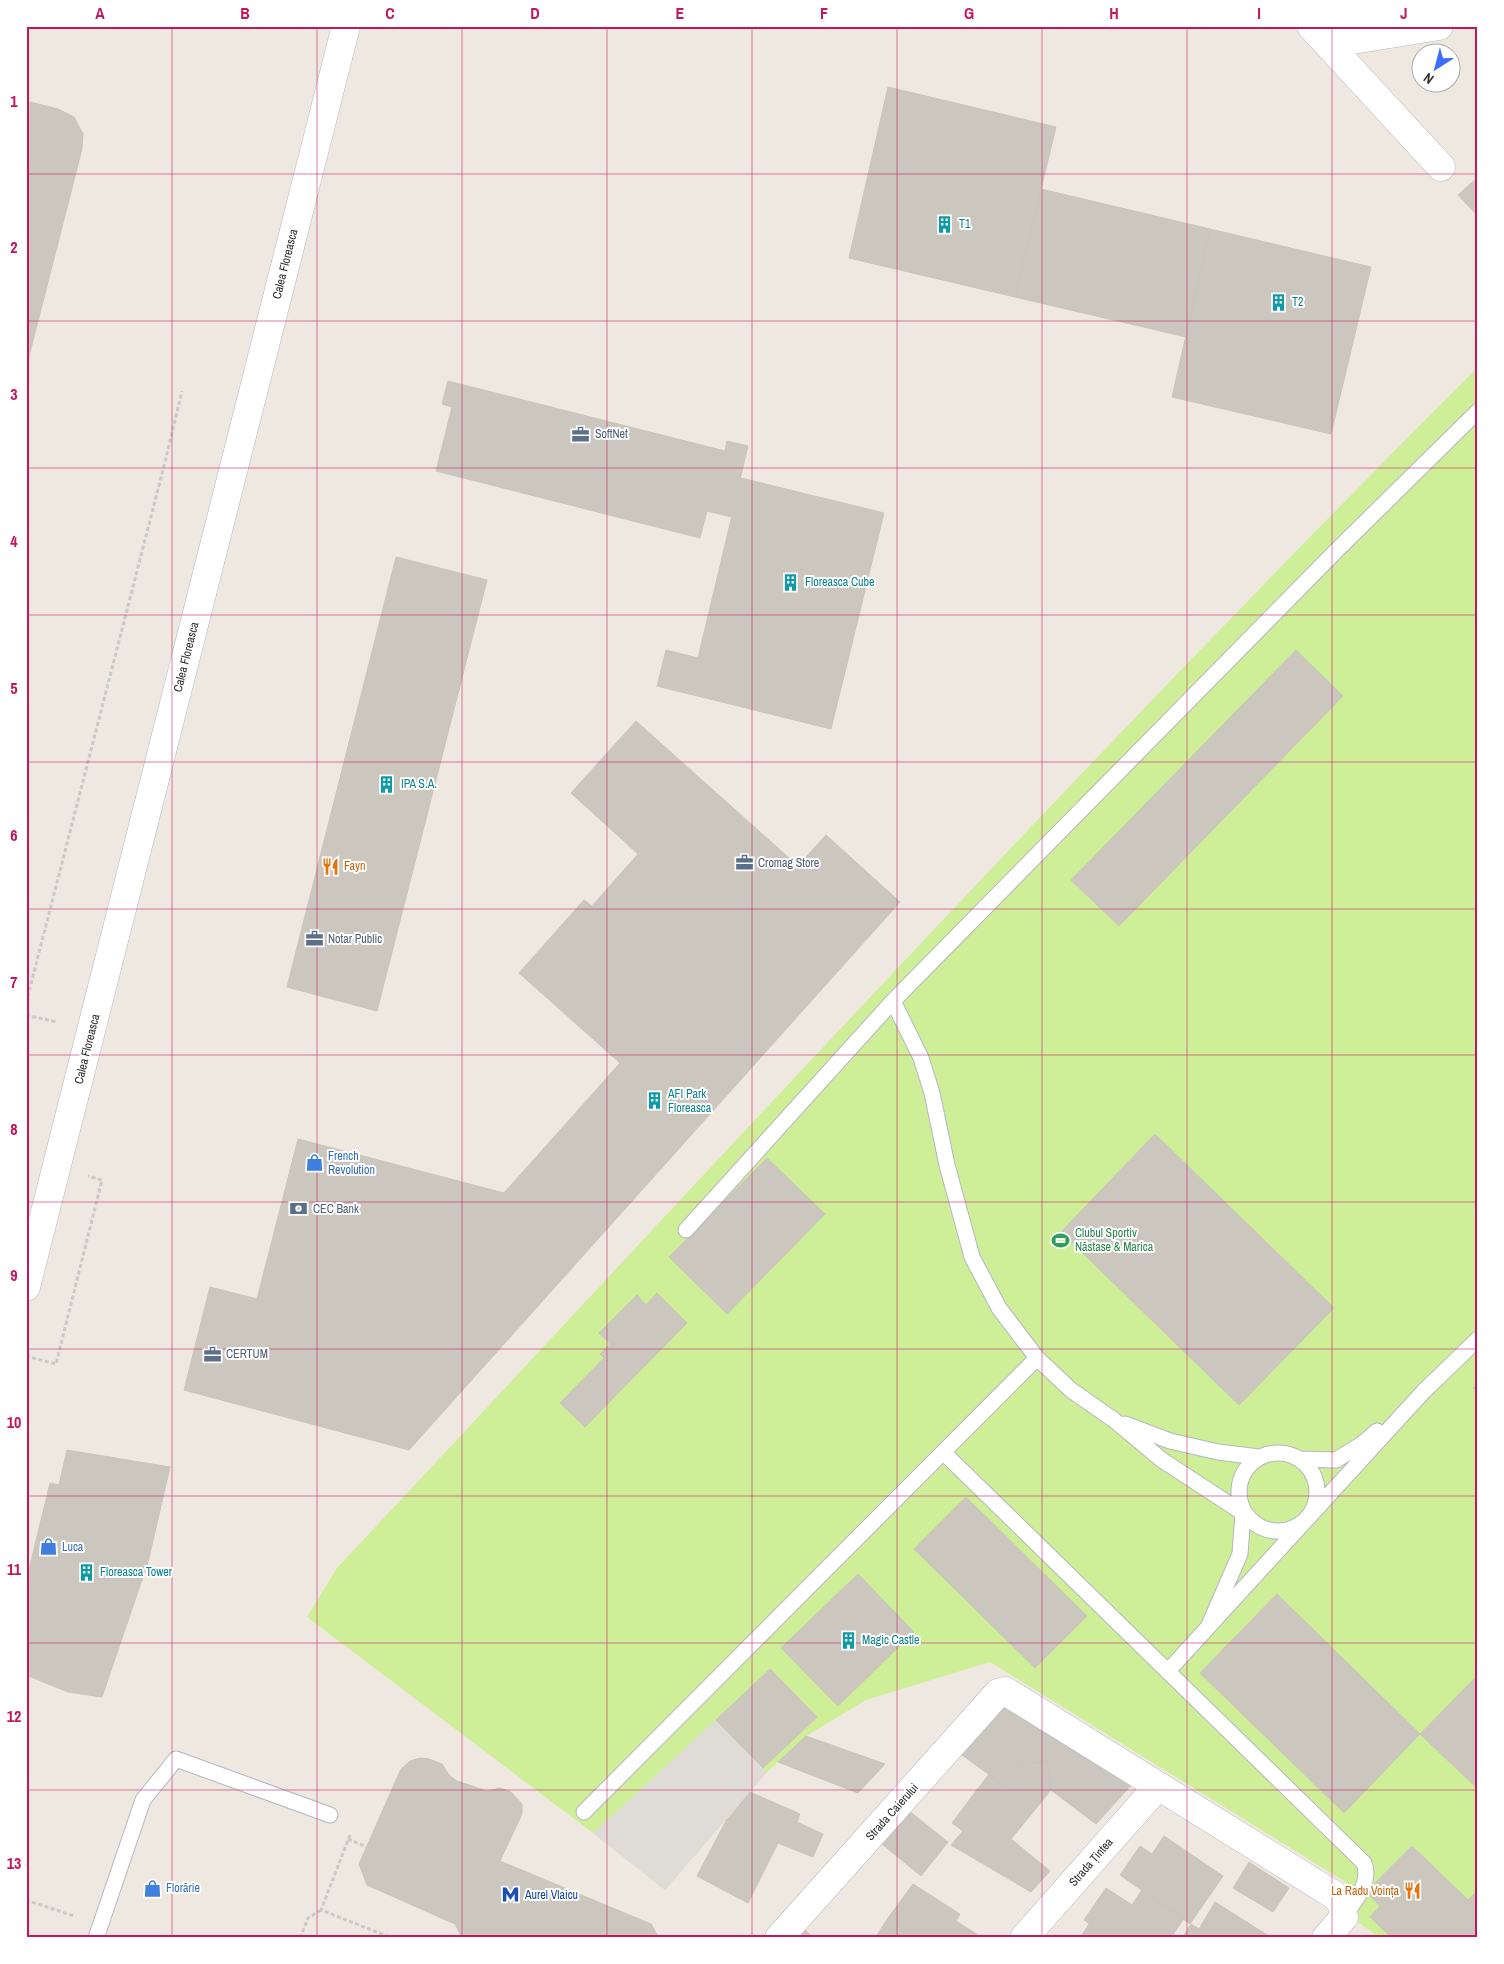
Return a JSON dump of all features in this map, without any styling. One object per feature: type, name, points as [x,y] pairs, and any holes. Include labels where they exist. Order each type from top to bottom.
[{"type":"main road","name":"Calea Floreasca","points":[[26,1287],[346,26]]},
{"type":"main road","points":[[1320,35],[1439,26]]},
{"type":"main road","points":[[1320,35],[1441,167]]},
{"type":"main road","name":"Strada Caierului","points":[[779,1938],[998,1693],[1008,1692],[1158,1786]]},
{"type":"main road","points":[[1158,1786],[1339,1906],[1326,1938]]},
{"type":"main road","name":"Strada Țintea","points":[[1024,1938],[1158,1786]]},
{"type":"lane","points":[[686,1230],[893,1001],[1337,550],[1478,411]]},
{"type":"lane","points":[[893,1001],[921,1058],[972,1257],[999,1308],[1037,1358],[1071,1390],[1114,1420],[1162,1460],[1243,1512],[1256,1526],[1272,1532],[1290,1531],[1306,1521],[1315,1507],[1318,1489],[1313,1472],[1300,1459]]},
{"type":"lane","points":[[1168,1671],[1424,1391],[1478,1339]]},
{"type":"lane","points":[[584,1812],[1037,1358]]},
{"type":"lane","points":[[1114,1420],[1170,1441],[1218,1452],[1259,1457],[1280,1452],[1300,1459],[1336,1460],[1362,1444],[1394,1414],[1424,1391]]},
{"type":"lane","points":[[944,1452],[1364,1863],[1366,1869],[1364,1885],[1339,1906]]},
{"type":"lane","points":[[1209,1625],[1240,1554],[1243,1512],[1237,1492],[1243,1472],[1259,1457]]},
{"type":"lane","points":[[98,1931],[143,1800],[176,1759],[330,1815]]},
{"type":"path","points":[[26,1003],[182,390]]},
{"type":"path","points":[[26,1356],[56,1364],[102,1180]]},
{"type":"path","points":[[300,1938],[308,1918],[321,1910],[354,1824],[330,1815]]},
{"type":"path","points":[[348,1840],[368,1847]]},
{"type":"path","points":[[26,1900],[98,1931]]},
{"type":"path","points":[[321,1910],[392,1938]]},
{"type":"green space","name":"Clubul Sportiv Năstase & Marica","points":[[1478,367],[1478,1938],[1380,1938],[1351,1917],[1365,1894],[990,1662],[866,1700],[806,1736],[767,1772],[665,1890],[593,1833],[307,1617],[337,1568],[902,963],[1332,514]]},
{"type":"shaded area","points":[[716,1720],[767,1772],[665,1890],[593,1833]]},
{"type":"building","name":"T1","points":[[888,87],[1056,127],[1015,297],[849,258]]},
{"type":"building","points":[[26,101],[58,109],[74,117],[83,134],[82,149],[26,368]]},
{"type":"building","points":[[1478,177],[1478,216],[1458,195]]},
{"type":"building","points":[[1041,189],[1210,229],[1186,337],[1015,297]]},
{"type":"building","name":"T2","points":[[1210,229],[1371,267],[1331,434],[1172,397]]},
{"type":"building","points":[[448,381],[725,451],[727,441],[748,446],[731,517],[707,511],[700,538],[436,471],[452,407],[442,404]]},
{"type":"building","name":"Floreasca Cube","points":[[741,478],[884,513],[831,729],[657,686],[666,650],[698,658]]},
{"type":"building","name":"IPA S.A.","points":[[396,557],[487,580],[377,1011],[287,987]]},
{"type":"building","points":[[1296,650],[1343,696],[1119,926],[1071,880]]},
{"type":"building","name":"AFI Park Floreasca","points":[[636,721],[798,866],[826,835],[900,902],[409,1450],[184,1390],[210,1287],[257,1299],[298,1139],[504,1193],[620,1063],[519,973],[584,900],[592,906],[638,854],[571,793]]},
{"type":"building","points":[[1155,1134],[1334,1308],[1239,1405],[1061,1232]]},
{"type":"building","points":[[767,1158],[825,1214],[727,1314],[669,1257]]},
{"type":"building","points":[[657,1293],[687,1323],[629,1382],[600,1354],[610,1344],[599,1333],[637,1295],[646,1305]]},
{"type":"building","points":[[604,1358],[629,1382],[585,1427],[560,1403]]},
{"type":"building","points":[[1478,1383],[1478,1393],[1473,1388]]},
{"type":"building","name":"Floreasca Tower","points":[[67,1450],[170,1467],[148,1562],[102,1697],[68,1692],[26,1675],[26,1582],[50,1483],[59,1485]]},
{"type":"building","points":[[966,1497],[1087,1616],[1035,1668],[914,1549]]},
{"type":"building","name":"Magic Castle","points":[[858,1574],[914,1632],[838,1706],[781,1648]]},
{"type":"building","points":[[1277,1594],[1420,1734],[1344,1813],[1200,1673]]},
{"type":"building","points":[[770,1669],[817,1717],[763,1768],[716,1720]]},
{"type":"building","points":[[1478,1675],[1478,1789],[1420,1734]]},
{"type":"building","points":[[1002,1698],[1135,1781],[1096,1824],[1051,1790],[1047,1760],[1020,1766],[974,1732]]},
{"type":"building","points":[[977,1735],[1020,1766],[1005,1786],[962,1755]]},
{"type":"building","points":[[806,1736],[885,1764],[858,1793],[778,1762]]},
{"type":"building","points":[[420,1758],[442,1764],[449,1775],[457,1781],[487,1791],[500,1788],[511,1792],[522,1804],[522,1814],[500,1861],[651,1924],[659,1938],[462,1938],[455,1924],[367,1885],[359,1864],[401,1769],[410,1761]]},
{"type":"building","points":[[1047,1760],[1051,1790],[1011,1839],[1050,1871],[1031,1892],[951,1845],[963,1831],[952,1823],[989,1774],[1005,1786],[1020,1766]]},
{"type":"building","points":[[750,1792],[800,1814],[797,1822],[823,1834],[813,1857],[778,1843],[728,1819]]},
{"type":"building","points":[[909,1811],[948,1842],[921,1876],[882,1844]]},
{"type":"building","points":[[727,1819],[778,1843],[748,1903],[697,1876]]},
{"type":"building","points":[[1164,1836],[1223,1876],[1190,1924],[1120,1875],[1140,1846],[1152,1854]]},
{"type":"building","name":"La Radu Voința","points":[[1412,1846],[1468,1900],[1478,1890],[1478,1938],[1392,1938],[1370,1917],[1380,1906],[1366,1892]]},
{"type":"building","points":[[1249,1862],[1289,1888],[1273,1912],[1233,1888]]},
{"type":"building","points":[[913,1884],[960,1914],[956,1921],[978,1935],[977,1938],[919,1938],[888,1918]]},
{"type":"building","points":[[1106,1888],[1132,1905],[1142,1890],[1184,1918],[1171,1938],[1110,1938],[1084,1920]]},
{"type":"building","points":[[1215,1902],[1272,1938],[1212,1938],[1199,1929]]},
{"type":"building","points":[[888,1918],[919,1938],[875,1938]]},
{"type":"building","points":[[1089,1924],[1110,1938],[1080,1938]]},
{"type":"building","points":[[1191,1924],[1199,1929],[1212,1938],[1182,1938]]},
{"type":"building","points":[[805,1930],[814,1938],[798,1938]]},
{"type":"place","name":"T1","points":[[945,224]]},
{"type":"place","name":"T2","points":[[1278,302]]},
{"type":"place","name":"SoftNet","points":[[581,434]]},
{"type":"place","name":"Floreasca Cube","points":[[791,582]]},
{"type":"place","name":"IPA S.A.","points":[[387,784]]},
{"type":"place","name":"Cromag Store","points":[[744,863]]},
{"type":"place","name":"Fayn","points":[[330,866]]},
{"type":"place","name":"Notar Public","points":[[314,939]]},
{"type":"place","name":"AFI Park Floreasca","points":[[654,1101]]},
{"type":"place","name":"French Revolution","points":[[314,1163]]},
{"type":"place","name":"CEC Bank","points":[[299,1209]]},
{"type":"place","name":"Clubul Sportiv Năstase & Marica","points":[[1061,1240]]},
{"type":"place","name":"CERTUM","points":[[212,1354]]},
{"type":"place","name":"Luca","points":[[48,1547]]},
{"type":"place","name":"Floreasca Tower","points":[[86,1572]]},
{"type":"place","name":"Magic Castle","points":[[848,1640]]},
{"type":"place","name":"Florărie","points":[[152,1888]]},
{"type":"place","name":"La Radu Voința","points":[[1413,1891]]},
{"type":"place","name":"Aurel Vlaicu","points":[[511,1895]]}]
